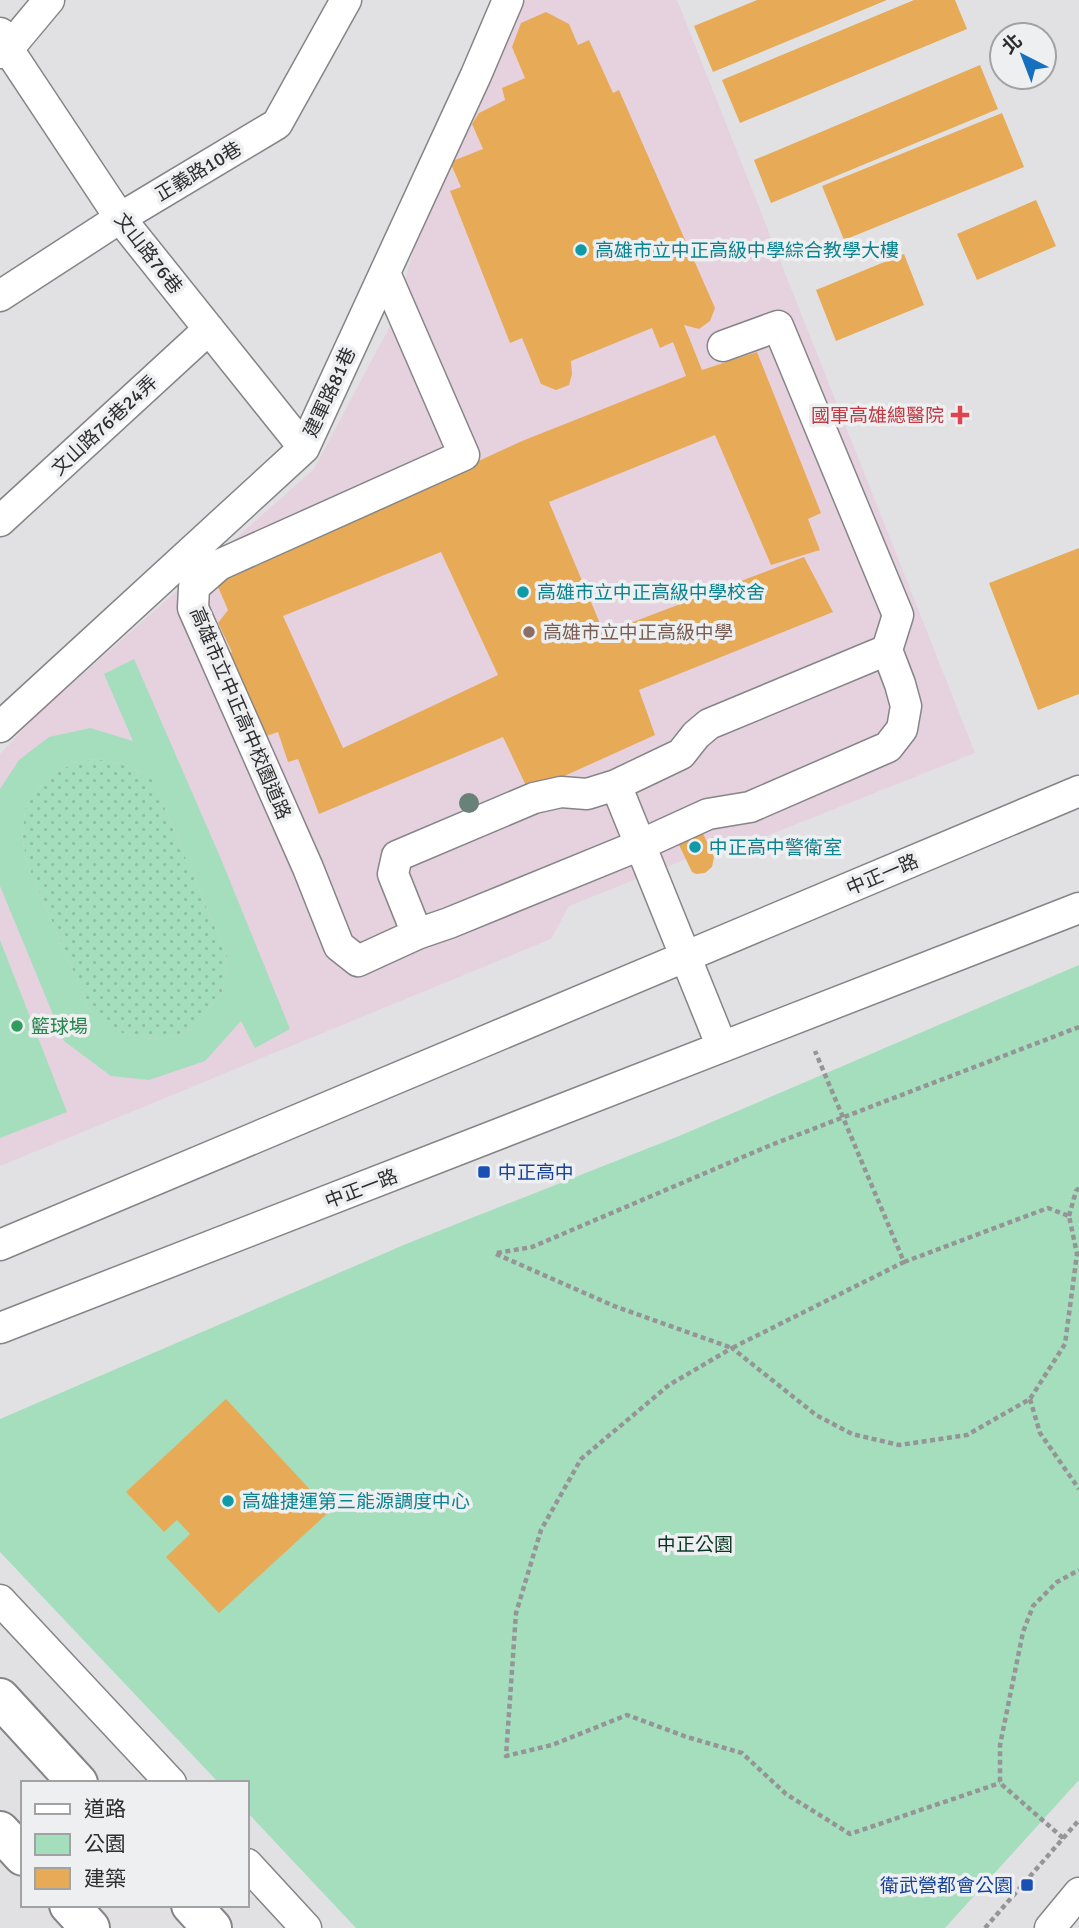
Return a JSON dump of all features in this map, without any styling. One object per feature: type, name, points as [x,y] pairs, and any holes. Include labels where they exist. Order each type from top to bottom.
[{"type":"highway","points":[[0,1698],[76,1781]]},
{"type":"highway","points":[[0,1831],[21,1854]]},
{"type":"highway","points":[[71,1907],[90,1928]]},
{"type":"highway","points":[[193,1907],[212,1928]]},
{"type":"street","points":[[3,45],[49,0]]},
{"type":"street","name":"正義路10巷","points":[[0,296],[120,218],[277,124],[346,0]]},
{"type":"street","name":"建軍路81巷","points":[[0,727],[304,448],[508,0]]},
{"type":"street","name":"文山路76巷","points":[[3,45],[120,218],[304,448]]},
{"type":"street","name":"高雄市立中正高中校園道路","points":[[384,273],[464,455],[219,565],[194,587],[193,608],[302,855],[339,946],[358,961],[417,934],[640,845],[708,814],[750,807],[888,747],[902,729],[906,706],[901,684],[887,650]]},
{"type":"street","points":[[417,934],[393,874],[397,856],[534,798],[561,793],[587,794],[616,785],[681,754],[695,735],[709,724],[887,650],[898,615],[778,326],[723,346]]},
{"type":"street","name":"文山路76巷24弄","points":[[0,521],[209,329]]},
{"type":"street","points":[[616,785],[722,1047]]},
{"type":"street","name":"中正一路","points":[[0,1245],[1079,791]]},
{"type":"street","name":"中正一路","points":[[0,1328],[1079,908]]},
{"type":"street","points":[[0,1600],[169,1781]]},
{"type":"street","points":[[248,1865],[306,1928]]},
{"type":"street","points":[[1050,1928],[1079,1893]]},
{"type":"path","points":[[1079,1027],[771,1144],[532,1247],[496,1254],[614,1306],[732,1348],[816,1415],[852,1434],[900,1445],[967,1435],[1030,1399],[1065,1344],[1077,1254],[1069,1216],[1079,1188]]},
{"type":"path","points":[[815,1051],[904,1262]]},
{"type":"path","points":[[1000,1783],[850,1834],[786,1794],[741,1753],[627,1715],[552,1745],[506,1756],[516,1613],[541,1530],[581,1459],[669,1385],[732,1348],[904,1262],[1048,1208],[1069,1216]]},
{"type":"path","points":[[1030,1399],[1040,1433],[1079,1489]]},
{"type":"path","points":[[1063,1838],[1000,1783],[1000,1745],[1017,1657],[1032,1606],[1057,1582],[1079,1570]]},
{"type":"path","points":[[985,1928],[1079,1820]]},
{"type":"shaded area","name":"高雄市立中正高級中學","points":[[525,0],[677,0],[975,753],[729,851],[719,846],[569,906],[551,939],[0,1166],[0,754],[37,715],[314,469],[392,322],[425,213],[511,23]]},
{"type":"green space","points":[[134,659],[221,859],[290,1029],[255,1048],[241,1021],[205,1061],[149,1080],[111,1076],[64,1041],[0,886],[0,789],[19,760],[49,737],[90,728],[133,741],[104,674]],"holes":[[[96,759],[126,765],[153,780],[227,956],[222,994],[186,1033],[153,1039],[122,1033],[90,1010],[26,861],[22,834],[26,804],[45,780],[73,763]]]},
{"type":"green space","points":[[96,759],[126,765],[153,780],[227,956],[222,994],[186,1033],[153,1039],[122,1033],[90,1010],[26,861],[22,834],[26,804],[45,780],[73,763]]},
{"type":"green space","name":"籃球場","points":[[0,940],[67,1112],[0,1138]]},
{"type":"green space","name":"中正公園","points":[[1079,965],[1079,1780],[945,1928],[356,1928],[248,1813],[248,1781],[217,1781],[0,1552],[0,1419],[406,1244],[679,1136]]},
{"type":"building","points":[[757,0],[887,0],[713,72],[694,26]]},
{"type":"building","points":[[914,0],[955,0],[967,29],[740,123],[722,80]]},
{"type":"building","name":"高雄市立中正高級中學校舍","points":[[546,12],[569,24],[578,45],[589,40],[613,93],[619,90],[715,308],[710,321],[699,329],[684,325],[702,370],[757,352],[821,513],[808,519],[820,550],[771,565],[715,435],[549,502],[604,633],[804,557],[833,612],[639,690],[655,735],[529,792],[503,737],[319,814],[298,759],[288,762],[278,732],[258,739],[220,661],[232,652],[218,623],[228,610],[212,573],[411,492],[522,441],[686,376],[673,342],[660,348],[652,328],[571,361],[569,385],[556,390],[541,384],[522,338],[510,343],[450,191],[461,187],[450,162],[483,149],[472,124],[479,113],[505,100],[502,88],[525,78],[512,47],[521,23]],"holes":[[[441,552],[498,675],[343,748],[283,616]]]},
{"type":"building","points":[[980,65],[988,91],[991,91],[998,109],[771,203],[754,160]]},
{"type":"building","points":[[1002,113],[1024,167],[844,240],[822,186]]},
{"type":"building","points":[[1036,200],[1056,246],[977,280],[957,234]]},
{"type":"building","points":[[904,254],[924,305],[836,341],[816,290]]},
{"type":"building","points":[[1079,548],[1079,694],[1038,710],[989,583]]},
{"type":"building","name":"中正高中警衛室","points":[[699,825],[714,857],[712,867],[705,873],[696,874],[692,872],[679,845],[687,841],[684,833]]},
{"type":"building","name":"高雄捷運第三能源調度中心","points":[[226,1399],[330,1511],[219,1613],[166,1557],[190,1534],[177,1520],[164,1532],[126,1492]]},
{"type":"place","name":"高雄市立中正高級中學綜合教學大樓","points":[[581,250]]},
{"type":"place","name":"國軍高雄總醫院","points":[[960,415]]},
{"type":"place","name":"高雄市立中正高級中學校舍","points":[[523,592]]},
{"type":"place","name":"高雄市立中正高級中學","points":[[529,632]]},
{"type":"place","name":"中正高中警衛室","points":[[695,847]]},
{"type":"place","name":"籃球場","points":[[17,1026]]},
{"type":"place","name":"中正高中","points":[[484,1172]]},
{"type":"place","name":"高雄捷運第三能源調度中心","points":[[228,1501]]},
{"type":"place","name":"衛武營都會公園","points":[[1027,1885]]}]
